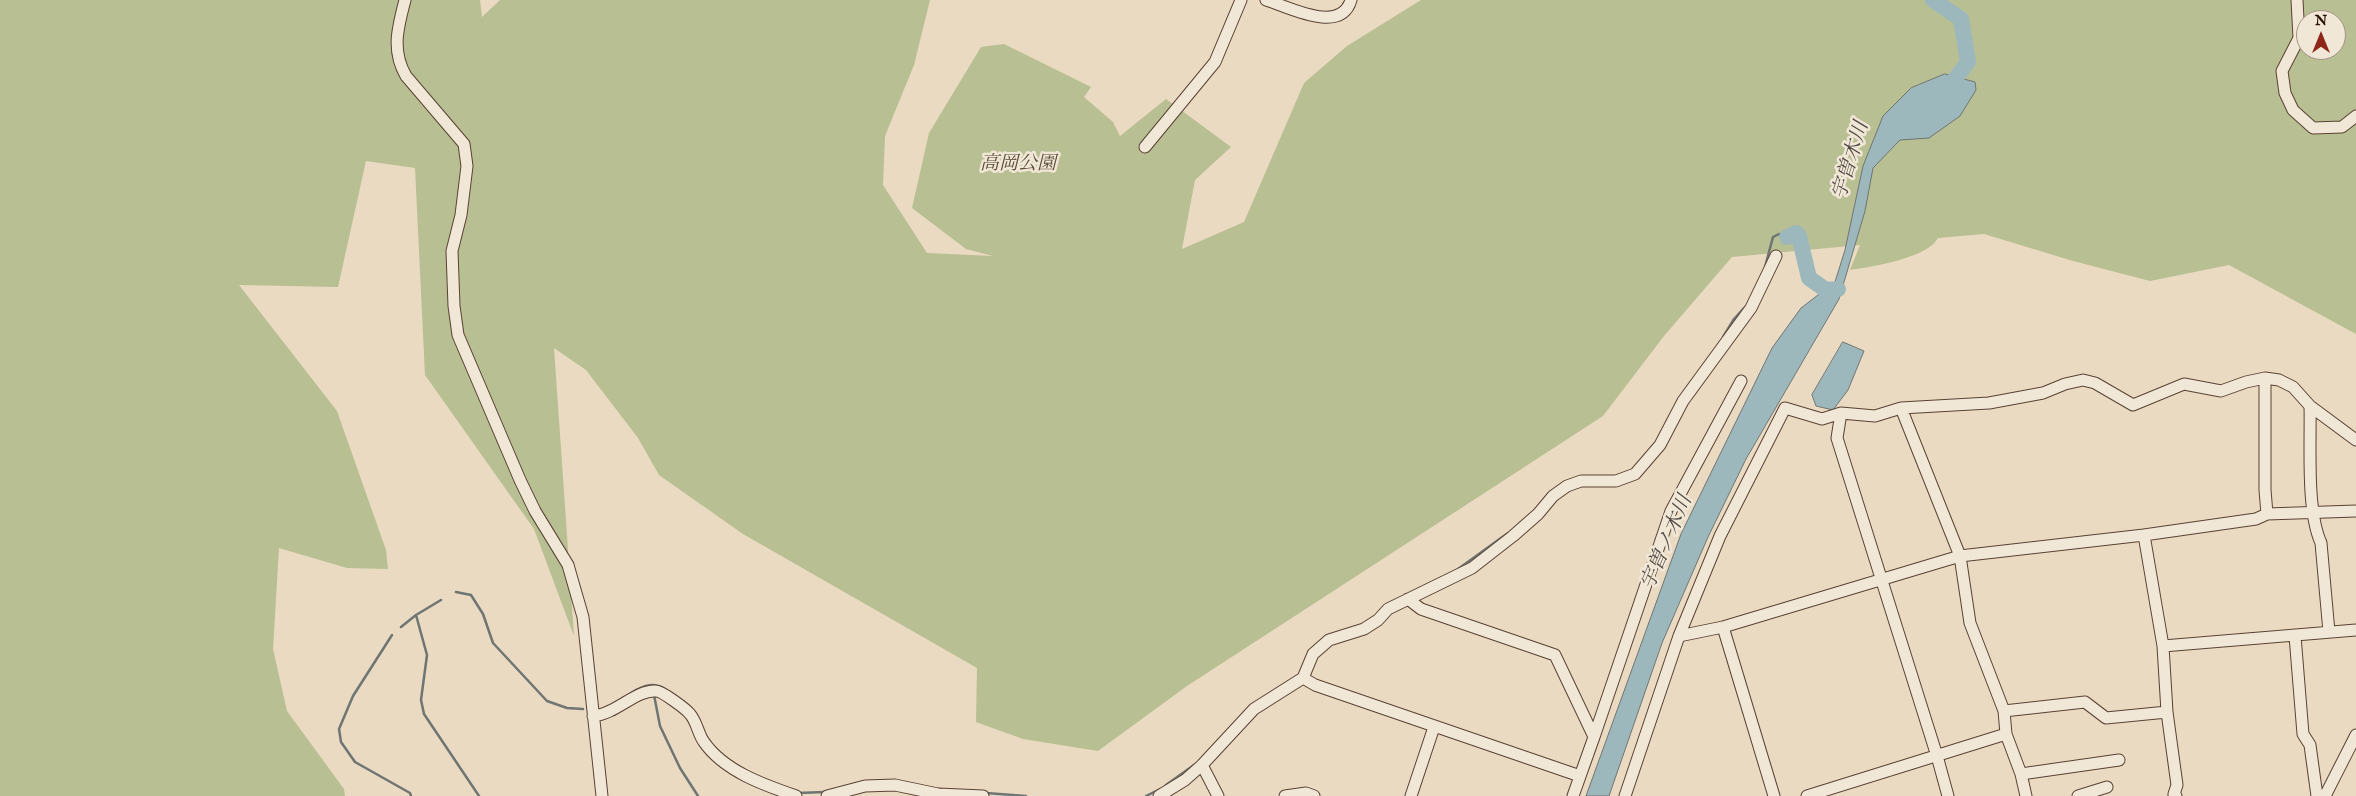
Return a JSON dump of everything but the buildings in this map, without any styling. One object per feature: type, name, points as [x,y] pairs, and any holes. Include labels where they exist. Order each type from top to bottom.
[{"type":"street","points":[[404,0],[396,47],[396,56],[400,67],[464,144],[467,166],[461,215],[452,250],[454,306],[458,335],[520,480],[535,511],[568,565],[583,617],[602,796]]},
{"type":"street","points":[[1145,146],[1215,62],[1241,0]]},
{"type":"street","points":[[1266,0],[1325,20],[1342,14],[1349,6],[1351,0]]},
{"type":"street","points":[[2297,0],[2299,38],[2282,71],[2285,93],[2293,110],[2313,128],[2342,127],[2356,116]]},
{"type":"street","points":[[1159,796],[1185,780],[1202,765],[1254,709],[1303,678],[1313,654],[1330,640],[1364,629],[1378,620],[1388,609],[1472,568],[1513,536],[1538,514],[1553,496],[1567,486],[1581,481],[1616,481],[1635,474],[1642,468],[1668,432],[1683,402],[1751,308],[1776,256]]},
{"type":"street","points":[[2265,378],[2265,490],[2268,514]]},
{"type":"street","points":[[1625,796],[1679,636],[1720,536],[1785,408],[1822,419],[1841,413],[1875,416],[1902,408],[1990,403],[2043,393],[2065,384],[2083,380],[2095,383],[2133,405],[2184,384],[2221,391],[2246,382],[2265,378],[2279,380],[2294,387],[2310,406],[2356,440]]},
{"type":"street","points":[[1572,796],[1671,511],[1741,381]]},
{"type":"street","points":[[2310,406],[2313,513],[2316,531],[2321,543],[2329,632]]},
{"type":"street","points":[[1902,408],[1960,556],[1970,623],[2004,711],[2006,734],[2021,774],[2026,796]]},
{"type":"street","points":[[1841,413],[1837,438],[1948,796]]},
{"type":"street","points":[[1679,636],[1723,627],[1960,556],[2144,535],[2256,519],[2268,514],[2356,511]]},
{"type":"street","points":[[2144,535],[2163,646],[2167,712],[2177,785],[2174,794],[2176,796]]},
{"type":"street","points":[[1408,599],[1422,609],[1555,655],[1594,737]]},
{"type":"street","points":[[1723,627],[1774,796]]},
{"type":"street","points":[[2163,646],[2356,630]]},
{"type":"street","points":[[2295,636],[2303,734],[2310,745],[2317,796]]},
{"type":"street","points":[[1303,678],[1315,685],[1580,776]]},
{"type":"street","points":[[593,716],[605,715],[653,691],[690,715],[704,742],[722,761],[768,787],[796,796]]},
{"type":"street","points":[[2004,711],[2085,702],[2106,718],[2167,712]]},
{"type":"street","points":[[1411,796],[1434,727]]},
{"type":"street","points":[[1808,796],[2006,734]]},
{"type":"street","points":[[2325,796],[2356,735]]},
{"type":"street","points":[[2021,774],[2119,760]]},
{"type":"street","points":[[1202,765],[1218,796]]},
{"type":"street","points":[[827,796],[865,786],[875,791],[896,785],[938,794],[983,796]]},
{"type":"street","points":[[2078,796],[2108,787]]},
{"type":"street","points":[[1285,796],[1306,793],[1314,796]]},
{"type":"green space","name":"高岡公園","points":[[0,0],[480,0],[482,17],[500,0],[930,0],[914,65],[885,136],[883,185],[927,253],[993,256],[966,249],[912,208],[929,133],[981,47],[1004,44],[1091,87],[1084,97],[1113,122],[1120,136],[1166,99],[1231,147],[1195,180],[1182,249],[1244,222],[1304,83],[1347,46],[1421,0],[2356,0],[2356,334],[2229,265],[2150,281],[2073,261],[1984,234],[1938,238],[1923,251],[1911,256],[1884,264],[1850,270],[1860,245],[1732,257],[1664,336],[1603,416],[1187,686],[1098,751],[1023,739],[976,722],[977,668],[743,534],[659,475],[638,438],[586,370],[554,348],[574,636],[534,529],[425,375],[415,168],[366,161],[338,287],[239,285],[337,411],[386,550],[388,569],[347,568],[279,548],[273,649],[287,711],[344,789],[345,796],[0,796]]},
{"type":"water","points":[[1945,74],[1975,82],[1976,90],[1960,116],[1929,138],[1900,140],[1873,168],[1865,211],[1839,299],[1746,459],[1708,537],[1662,643],[1609,796],[1586,796],[1681,534],[1772,348],[1801,308],[1835,282],[1845,250],[1863,166],[1883,116],[1911,88]]},
{"type":"water","points":[[1843,342],[1864,351],[1848,390],[1833,410],[1816,406],[1812,395]]},
{"type":"waterway","name":"宇曽木川","points":[[1933,0],[1961,19],[1968,62],[1952,83],[1939,87]]},
{"type":"waterway","name":"宇曽ノ木川","points":[[1787,237],[1796,233],[1799,236],[1809,278],[1826,290],[1838,289]]},
{"type":"waterway","points":[[1765,267],[1773,237],[1779,234],[1787,237]]},
{"type":"waterway","points":[[1723,337],[1734,319],[1745,307]]},
{"type":"waterway","points":[[1458,569],[1508,533]]},
{"type":"waterway","points":[[456,592],[471,595],[483,614],[493,643],[547,701],[567,708],[583,709]]},
{"type":"waterway","points":[[401,627],[416,615],[441,600]]},
{"type":"waterway","points":[[416,615],[427,655],[421,700],[424,714],[479,796]]},
{"type":"waterway","points":[[392,635],[353,696],[339,729],[341,742],[355,762],[410,793],[411,796]]},
{"type":"waterway","points":[[631,693],[650,685],[659,686],[668,691]]},
{"type":"waterway","points":[[654,695],[660,726],[680,768],[698,796]]},
{"type":"waterway","points":[[1166,785],[1194,765]]},
{"type":"waterway","points":[[1146,796],[1160,789]]},
{"type":"waterway","points":[[798,793],[825,792]]},
{"type":"waterway","points":[[986,793],[1026,796]]}]
